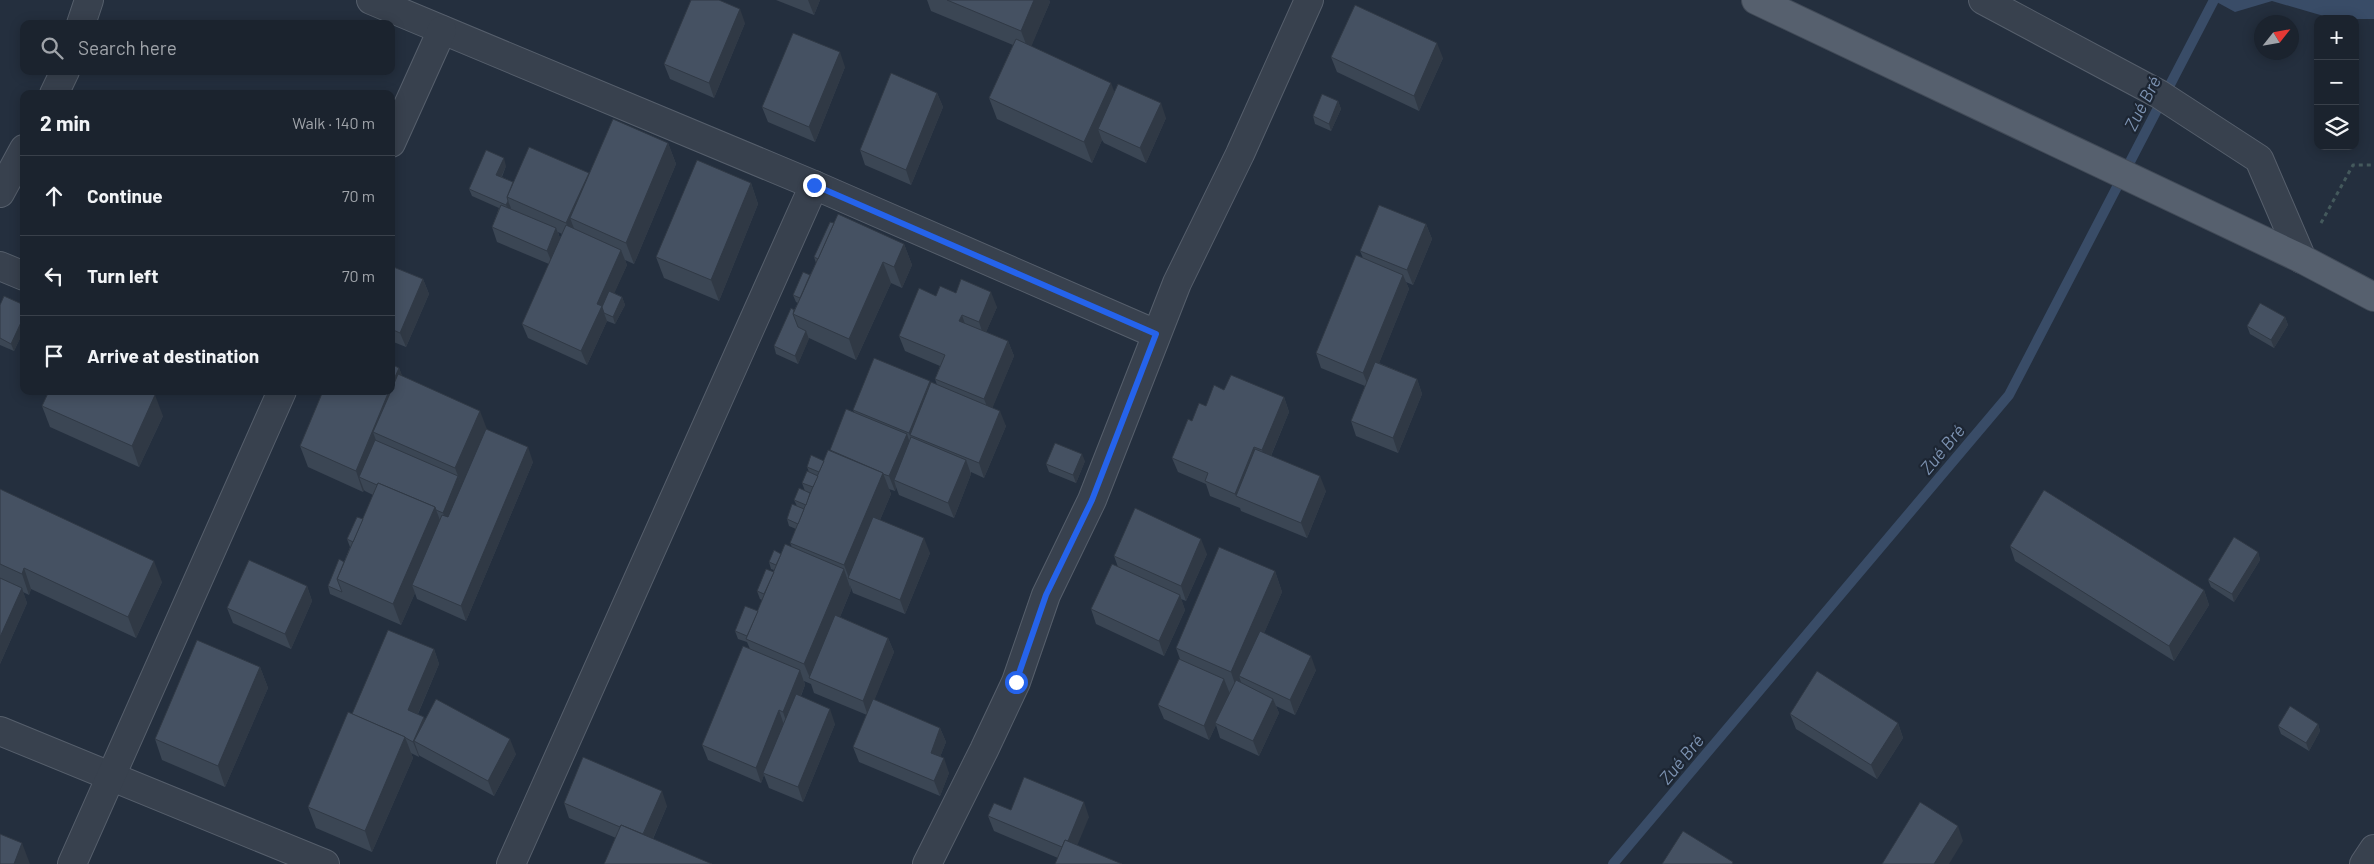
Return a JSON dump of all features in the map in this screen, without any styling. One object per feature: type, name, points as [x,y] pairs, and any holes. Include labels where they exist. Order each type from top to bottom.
[{"type":"main road","points":[[1756,0],[2302,259],[2374,298]]},
{"type":"street","points":[[81,20],[88,0]]},
{"type":"street","points":[[371,0],[814,185],[1156,334]]},
{"type":"street","points":[[926,864],[1016,682],[1046,595],[1092,500],[1177,283],[1240,154],[1309,0]]},
{"type":"street","points":[[1983,0],[2159,94],[2259,159],[2302,259]]},
{"type":"street","points":[[395,135],[442,30]]},
{"type":"street","points":[[56,90],[63,75]]},
{"type":"street","points":[[0,192],[20,156]]},
{"type":"street","points":[[511,864],[814,185]]},
{"type":"street","points":[[0,266],[20,274]]},
{"type":"street","points":[[72,864],[280,395]]},
{"type":"street","points":[[0,731],[325,864]]},
{"type":"street","points":[[2364,864],[2374,849]]},
{"type":"path","points":[[2302,259],[2353,165],[2374,165]]},
{"type":"water","points":[[2213,0],[2374,0],[2374,19],[2359,19],[2359,15],[2320,15],[2272,1],[2235,12]]},
{"type":"building","points":[[691,0],[719,0],[740,9],[709,83],[664,64]]},
{"type":"building","points":[[947,0],[1034,0],[1021,31]]},
{"type":"building","points":[[1355,5],[1437,43],[1414,96],[1331,57]]},
{"type":"building","points":[[793,33],[840,52],[809,127],[762,107]]},
{"type":"building","points":[[1016,39],[1111,83],[1084,142],[989,98]]},
{"type":"building","points":[[891,73],[937,93],[906,170],[860,150]]},
{"type":"building","points":[[1118,84],[1161,103],[1140,148],[1098,129]]},
{"type":"building","points":[[1322,94],[1338,101],[1329,124],[1313,116]]},
{"type":"building","points":[[613,119],[668,143],[626,243],[570,218]]},
{"type":"building","points":[[529,147],[589,173],[566,223],[507,197]]},
{"type":"building","points":[[486,150],[504,158],[496,175],[513,182],[506,205],[469,189]]},
{"type":"building","points":[[697,160],[751,183],[711,280],[656,257]]},
{"type":"building","points":[[501,205],[556,228],[547,251],[492,227]]},
{"type":"building","points":[[1379,205],[1426,224],[1407,270],[1360,251]]},
{"type":"building","points":[[838,214],[904,244],[894,267],[883,262],[849,339],[793,314]]},
{"type":"building","points":[[830,222],[834,223],[818,259],[814,257]]},
{"type":"building","points":[[566,225],[621,250],[597,304],[602,306],[581,351],[522,324]]},
{"type":"building","points":[[1356,255],[1403,275],[1363,373],[1316,353]]},
{"type":"building","points":[[395,268],[423,279],[400,333],[395,331]]},
{"type":"building","points":[[803,272],[810,275],[800,298],[793,295]]},
{"type":"building","points":[[961,279],[991,292],[979,322],[962,315],[959,321],[1008,341],[984,399],[935,379],[945,355],[899,336],[919,288],[936,296],[940,286],[956,293]]},
{"type":"building","points":[[609,291],[622,297],[613,317],[604,313],[602,307]]},
{"type":"building","points":[[4,296],[20,303],[20,325],[11,344],[0,338],[0,305]]},
{"type":"building","points":[[2260,303],[2285,317],[2271,340],[2247,326]]},
{"type":"building","points":[[791,308],[794,310],[793,314],[798,327],[806,331],[795,356],[774,346]]},
{"type":"building","points":[[874,358],[930,381],[909,433],[853,410]]},
{"type":"building","points":[[1375,362],[1417,379],[1393,438],[1351,421]]},
{"type":"building","points":[[395,366],[399,368],[395,377]]},
{"type":"building","points":[[398,374],[480,411],[455,468],[373,432],[389,395],[395,395],[395,381]]},
{"type":"building","points":[[1231,375],[1284,397],[1262,450],[1254,447],[1235,494],[1205,481],[1208,473],[1172,458],[1188,419],[1192,421],[1199,403],[1206,406],[1214,385],[1224,390]]},
{"type":"building","points":[[931,382],[1000,411],[979,463],[910,435]]},
{"type":"building","points":[[47,395],[155,395],[132,446],[42,406]]},
{"type":"building","points":[[321,395],[387,395],[356,471],[300,446]]},
{"type":"building","points":[[846,409],[907,434],[889,476],[830,450]]},
{"type":"building","points":[[486,429],[528,447],[461,606],[412,585],[442,515],[448,517]]},
{"type":"building","points":[[911,437],[966,460],[948,503],[894,480]]},
{"type":"building","points":[[375,440],[458,476],[443,513],[436,510],[435,507],[359,477]]},
{"type":"building","points":[[1055,443],[1082,454],[1073,475],[1046,464]]},
{"type":"building","points":[[1255,449],[1320,476],[1301,523],[1236,496]]},
{"type":"building","points":[[828,450],[883,473],[844,565],[790,543]]},
{"type":"building","points":[[811,455],[824,461],[819,472],[807,467]]},
{"type":"building","points":[[807,471],[818,476],[813,487],[802,483]]},
{"type":"building","points":[[378,483],[435,507],[393,604],[337,579]]},
{"type":"building","points":[[799,488],[810,493],[806,505],[794,500]]},
{"type":"building","points":[[0,489],[154,561],[128,617],[24,568],[22,574],[0,564]]},
{"type":"building","points":[[2044,490],[2204,590],[2169,646],[2010,546]]},
{"type":"building","points":[[792,504],[804,509],[798,524],[787,519]]},
{"type":"building","points":[[1135,508],[1201,539],[1181,586],[1114,556]]},
{"type":"building","points":[[357,517],[363,519],[353,542],[347,539]]},
{"type":"building","points":[[873,517],[924,538],[900,600],[848,578]]},
{"type":"building","points":[[2234,537],[2258,552],[2232,594],[2208,580]]},
{"type":"building","points":[[785,544],[844,569],[804,664],[746,639]]},
{"type":"building","points":[[1219,547],[1275,571],[1231,672],[1176,648]]},
{"type":"building","points":[[774,550],[781,554],[776,565],[769,562]]},
{"type":"building","points":[[339,559],[344,562],[337,579],[342,592],[328,586]]},
{"type":"building","points":[[249,560],[307,586],[285,634],[227,608]]},
{"type":"building","points":[[1112,564],[1180,595],[1159,641],[1091,609]]},
{"type":"building","points":[[766,569],[774,572],[764,594],[757,591]]},
{"type":"building","points":[[0,578],[22,588],[0,637]]},
{"type":"building","points":[[745,606],[758,611],[747,636],[735,631]]},
{"type":"building","points":[[835,615],[888,638],[863,701],[809,678]]},
{"type":"building","points":[[388,630],[434,649],[408,710],[424,717],[413,742],[352,714]]},
{"type":"building","points":[[1260,631],[1311,656],[1290,700],[1239,676]]},
{"type":"building","points":[[197,640],[260,667],[218,766],[155,739]]},
{"type":"building","points":[[743,646],[800,670],[783,712],[779,710],[756,768],[702,745]]},
{"type":"building","points":[[1179,659],[1224,679],[1204,726],[1158,705]]},
{"type":"building","points":[[1817,671],[1898,723],[1871,765],[1790,714]]},
{"type":"building","points":[[1236,680],[1273,699],[1253,741],[1215,723]]},
{"type":"building","points":[[796,694],[830,709],[798,787],[763,773]]},
{"type":"building","points":[[436,699],[510,739],[488,781],[414,741]]},
{"type":"building","points":[[873,699],[940,728],[931,753],[944,758],[934,781],[853,747]]},
{"type":"building","points":[[2290,706],[2318,724],[2306,743],[2278,726]]},
{"type":"building","points":[[348,712],[405,737],[365,831],[308,807]]},
{"type":"building","points":[[583,757],[662,791],[643,834],[621,825],[620,827],[564,803]]},
{"type":"building","points":[[1024,777],[1084,802],[1068,841],[1065,840],[1062,847],[988,816],[994,803],[1011,810]]},
{"type":"building","points":[[1920,802],[1958,826],[1934,864],[1882,864]]},
{"type":"building","points":[[621,825],[712,864],[604,864]]},
{"type":"building","points":[[1683,831],[1733,862],[1732,864],[1662,864]]},
{"type":"building","points":[[0,834],[22,843],[14,864],[0,864]]},
{"type":"building","points":[[1065,840],[1122,864],[1055,864]]},
{"type":"waterway","name":"Zué Bré","points":[[1613,864],[2009,395],[2214,0]]},
{"type":"route","points":[[814,185],[1156,334],[1092,500],[1046,595],[1016,682]]}]
